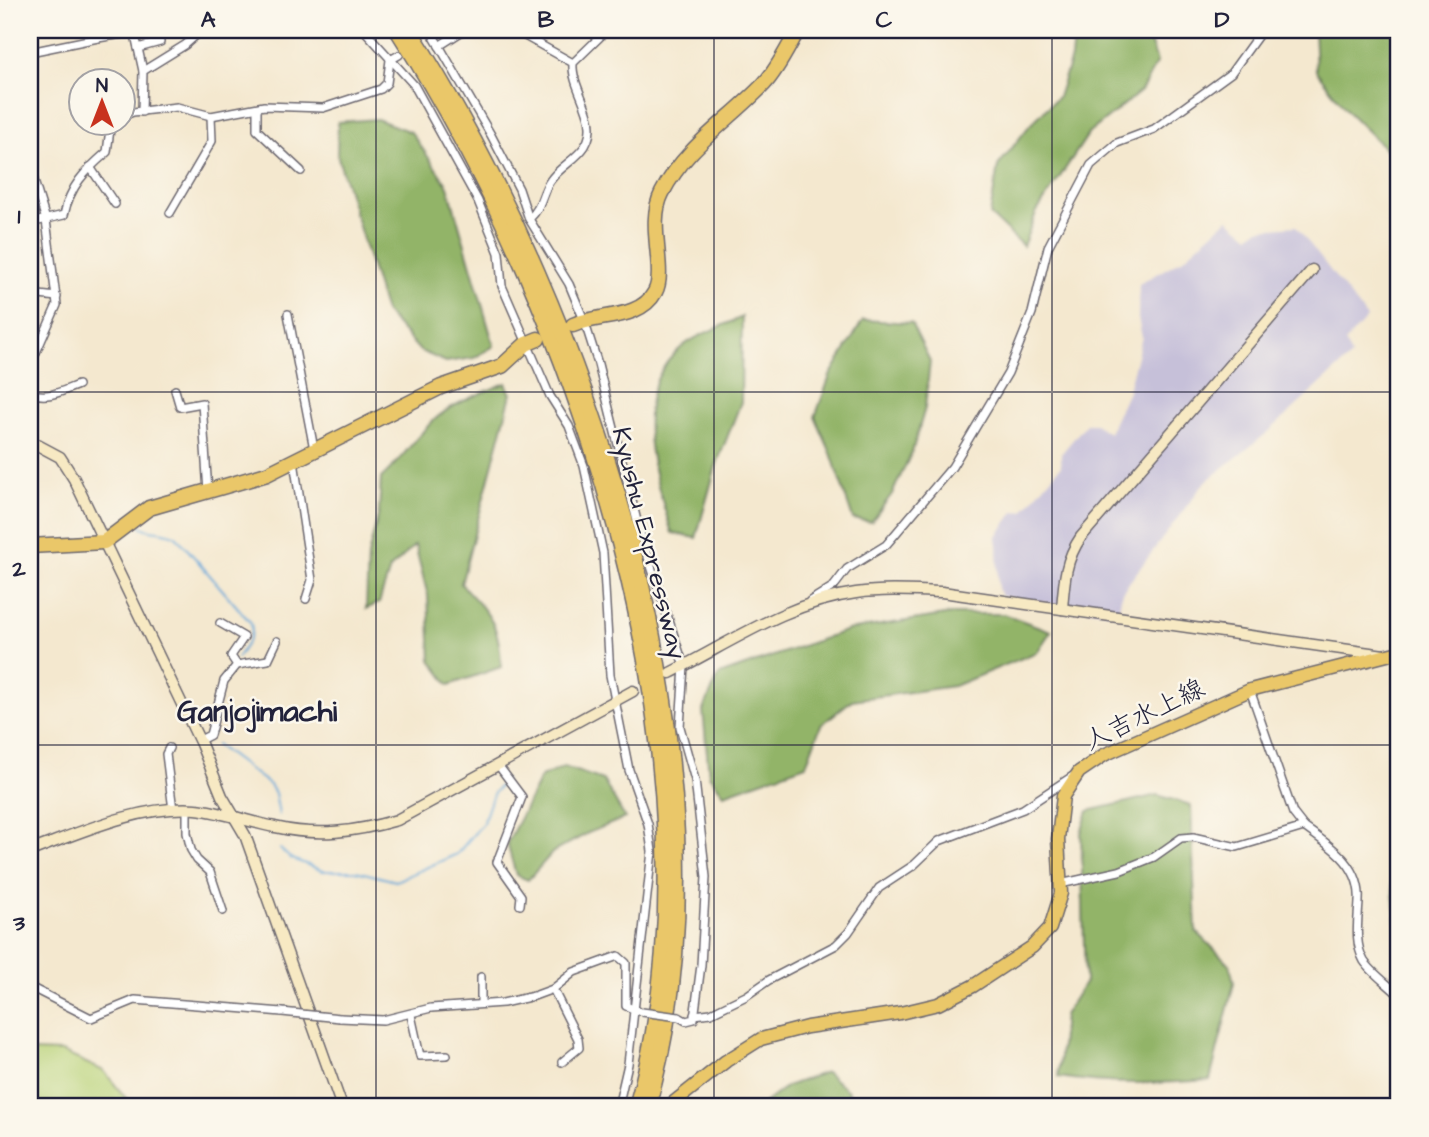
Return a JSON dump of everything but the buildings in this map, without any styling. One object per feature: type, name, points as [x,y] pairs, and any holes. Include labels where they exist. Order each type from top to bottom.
[{"type":"highway","name":"Kyushu Expressway","points":[[397,30],[447,111],[496,206],[539,304],[578,407],[627,580],[661,779],[665,886],[655,1029],[636,1107]]},
{"type":"highway","name":"Kyushu Expressway","points":[[410,30],[456,107],[533,258],[585,388],[618,496],[639,579],[661,694],[673,780],[678,886],[677,946],[666,1029],[648,1107]]},
{"type":"highway","points":[[578,322],[636,311],[654,293],[658,279],[654,235],[661,194],[687,156],[766,82],[798,30]]},
{"type":"highway","points":[[30,546],[104,542],[149,508],[267,474],[441,387],[502,366],[532,341]]},
{"type":"main road","name":"人吉水上線","points":[[668,1107],[726,1061],[761,1039],[807,1027],[900,1013],[938,1004],[973,986],[1032,947],[1050,928],[1061,893],[1058,839],[1063,796],[1079,772],[1104,755],[1250,690],[1393,654]]},
{"type":"street","points":[[138,48],[160,42],[158,30]]},
{"type":"street","points":[[143,71],[185,45],[202,30]]},
{"type":"street","points":[[364,30],[414,85],[478,201],[499,253],[502,286],[532,341],[584,466],[603,553],[610,675],[629,770],[645,813],[652,851],[638,1012],[624,1096],[618,1107]]},
{"type":"street","points":[[439,46],[464,30]]},
{"type":"street","points":[[514,30],[573,63]]},
{"type":"street","points":[[529,219],[538,211],[550,182],[585,146],[589,136],[589,118],[573,81],[573,63],[607,30]]},
{"type":"street","points":[[670,673],[747,631],[799,608],[834,586],[846,569],[886,545],[952,467],[1009,373],[1032,313],[1048,247],[1091,165],[1117,143],[1154,129],[1231,73],[1262,30]]},
{"type":"street","points":[[30,52],[97,34],[135,31],[143,71],[142,112]]},
{"type":"street","points":[[30,987],[91,1018],[135,1000],[383,1020],[431,1008],[503,1003],[553,989],[573,972],[621,956],[626,963],[626,1006],[638,1012],[691,1021],[694,1015],[701,965],[706,877],[695,780],[680,727],[684,666],[640,533],[598,364],[578,322],[569,284],[529,219],[519,189],[491,135],[439,46],[429,34]]},
{"type":"street","points":[[390,60],[399,55]]},
{"type":"street","points":[[136,113],[177,107],[211,116],[257,108],[323,108],[357,99],[387,83],[390,60]]},
{"type":"street","points":[[257,108],[257,130],[301,172]]},
{"type":"street","points":[[170,213],[212,141],[211,116]]},
{"type":"street","points":[[30,223],[64,215],[71,189],[107,152],[109,136]]},
{"type":"street","points":[[90,167],[114,205]]},
{"type":"street","points":[[30,168],[46,220],[57,298],[57,304],[30,366]]},
{"type":"street","points":[[1062,610],[1066,568],[1071,553],[1082,537],[1312,270]]},
{"type":"street","points":[[30,294],[57,298]]},
{"type":"street","points":[[288,314],[314,450]]},
{"type":"street","points":[[30,393],[42,397],[53,396],[78,385]]},
{"type":"street","points":[[175,390],[180,407],[202,403],[208,492]]},
{"type":"street","points":[[30,441],[60,457],[104,542],[200,740],[234,817],[245,835],[342,1107]]},
{"type":"street","points":[[294,460],[312,580],[306,599]]},
{"type":"street","points":[[799,608],[853,593],[893,589],[942,592],[1393,654]]},
{"type":"street","points":[[220,623],[244,636],[231,656],[237,665]]},
{"type":"street","points":[[200,740],[211,735],[224,681],[237,665],[268,660],[277,641]]},
{"type":"street","points":[[1250,690],[1293,813],[1304,827],[1344,857],[1355,877],[1360,900],[1359,946],[1365,961],[1399,995]]},
{"type":"street","points":[[30,851],[98,826],[173,810],[234,817],[311,833],[354,832],[397,820],[633,691]]},
{"type":"street","points":[[169,748],[166,754],[173,810]]},
{"type":"street","points":[[498,765],[522,797],[497,862],[521,895],[520,905]]},
{"type":"street","points":[[694,1015],[711,1013],[830,949],[848,933],[879,888],[914,865],[939,841],[1023,809],[1079,772]]},
{"type":"street","points":[[187,810],[187,833],[191,850],[210,872],[223,911]]},
{"type":"street","points":[[1060,884],[1119,871],[1154,857],[1181,838],[1193,837],[1237,847],[1304,827]]},
{"type":"street","points":[[481,977],[481,1004]]},
{"type":"street","points":[[553,989],[575,1028],[579,1048],[562,1062]]},
{"type":"street","points":[[411,1015],[420,1056],[447,1055]]},
{"type":"shaded area","points":[[1228,219],[1249,236],[1259,229],[1296,226],[1367,318],[1345,342],[1351,356],[1267,433],[1204,483],[1122,592],[1118,614],[1001,596],[998,588],[997,536],[1014,512],[1023,511],[1061,466],[1061,454],[1086,424],[1095,424],[1109,433],[1127,394],[1142,337],[1138,318],[1139,284],[1183,259]]},
{"type":"green space","points":[[1074,30],[1146,30],[1157,62],[1141,91],[1089,133],[1036,213],[1023,246],[990,215],[998,166],[1030,125],[1058,97],[1071,58]]},
{"type":"green space","points":[[1314,30],[1399,30],[1399,162],[1349,113],[1316,71]]},
{"type":"green space","points":[[377,119],[411,132],[448,186],[494,346],[474,358],[446,362],[420,351],[385,312],[337,154],[338,122]]},
{"type":"green space","points":[[742,317],[741,402],[716,466],[696,538],[672,533],[652,460],[649,410],[654,386],[665,365],[689,341]]},
{"type":"green space","points":[[863,320],[911,323],[930,361],[925,408],[912,452],[892,494],[871,522],[853,519],[831,453],[815,417],[830,376]]},
{"type":"green space","points":[[506,383],[511,394],[461,584],[491,620],[498,640],[501,667],[449,685],[431,660],[428,596],[415,545],[390,569],[379,603],[366,609],[368,556],[379,512],[381,478],[441,415],[468,399]]},
{"type":"green space","points":[[951,614],[1004,614],[1051,631],[1037,652],[954,686],[852,700],[821,725],[806,765],[724,794],[709,775],[703,710],[719,675],[848,630]]},
{"type":"green space","points":[[564,767],[603,780],[625,818],[588,833],[553,852],[528,880],[516,875],[507,843],[541,777]]},
{"type":"green space","points":[[1157,795],[1191,805],[1196,931],[1230,965],[1234,983],[1210,1080],[1134,1083],[1058,1077],[1064,1015],[1085,982],[1081,833],[1088,811]]},
{"type":"green space","points":[[1399,833],[1399,936],[1393,897],[1393,872]]},
{"type":"green space","points":[[30,1051],[62,1052],[104,1071],[133,1107],[30,1107]]},
{"type":"green space","points":[[826,1072],[849,1092],[844,1107],[759,1107],[787,1086]]},
{"type":"waterway","points":[[138,524],[176,536],[251,623],[250,637],[237,658]]},
{"type":"waterway","points":[[216,745],[270,785],[275,793],[279,815]]},
{"type":"waterway","points":[[280,849],[290,858],[323,871],[356,871],[396,881],[457,854],[483,823],[493,794],[505,780]]},
{"type":"district","name":"Ganjojimachi","points":[[257,711]]}]
